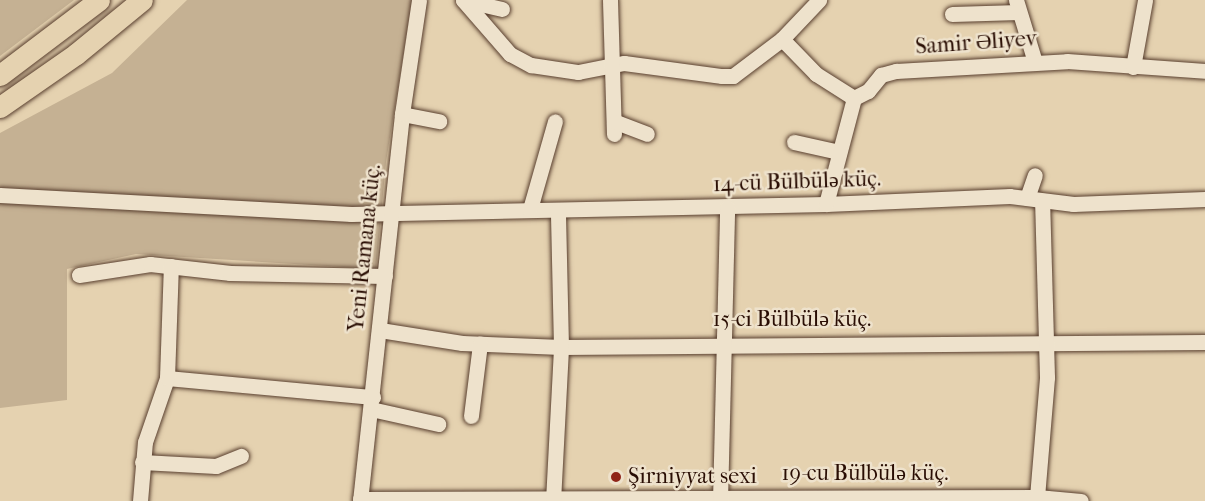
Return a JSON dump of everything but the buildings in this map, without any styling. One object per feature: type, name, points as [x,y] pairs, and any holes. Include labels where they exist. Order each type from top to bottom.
[{"type":"highway","points":[[0,75],[99,0]]},
{"type":"highway","points":[[0,107],[76,54],[142,0]]},
{"type":"street","name":"Yeni Ramana küç.","points":[[360,500],[380,330],[390,213],[419,0]]},
{"type":"street","points":[[463,0],[510,54],[531,65],[578,72],[611,65],[732,76],[782,39],[819,0]]},
{"type":"street","points":[[463,0],[502,9]]},
{"type":"street","points":[[610,0],[615,128],[647,134]]},
{"type":"street","points":[[1133,67],[1145,0]]},
{"type":"street","points":[[952,14],[1018,6],[1035,62]]},
{"type":"street","points":[[782,39],[816,74],[854,98],[826,204]]},
{"type":"street","name":"Samir Əliyev","points":[[854,98],[868,92],[887,72],[1035,62],[1205,70]]},
{"type":"street","points":[[402,114],[439,121]]},
{"type":"street","points":[[530,209],[555,121]]},
{"type":"street","points":[[794,142],[839,153]]},
{"type":"street","points":[[1035,175],[1034,199],[1047,377],[1037,497]]},
{"type":"street","name":"14-cü Bülbülə küç.","points":[[0,195],[390,213],[1034,199],[1096,204],[1205,199]]},
{"type":"street","points":[[721,499],[727,207]]},
{"type":"street","points":[[553,500],[561,347],[558,210]]},
{"type":"street","points":[[79,275],[126,266],[171,266],[230,273],[385,276]]},
{"type":"street","points":[[140,501],[142,462],[149,426],[167,378],[171,266]]},
{"type":"street","name":"15-ci Bülbülə küç.","points":[[380,330],[480,344],[561,347],[725,343],[1205,342]]},
{"type":"street","points":[[471,417],[480,344]]},
{"type":"street","points":[[167,378],[372,403],[438,424]]},
{"type":"street","points":[[142,462],[216,466],[241,456]]},
{"type":"street","name":"19-cu Bülbülə küç.","points":[[360,500],[1037,497],[1073,501]]},
{"type":"shaded area","points":[[0,0],[74,0],[0,56]]},
{"type":"shaded area","points":[[187,0],[412,0],[386,162],[376,269],[136,254],[67,269],[67,400],[0,408],[0,133],[112,73]]},
{"type":"place","name":"Şirniyyat sexi","points":[[616,477]]}]
